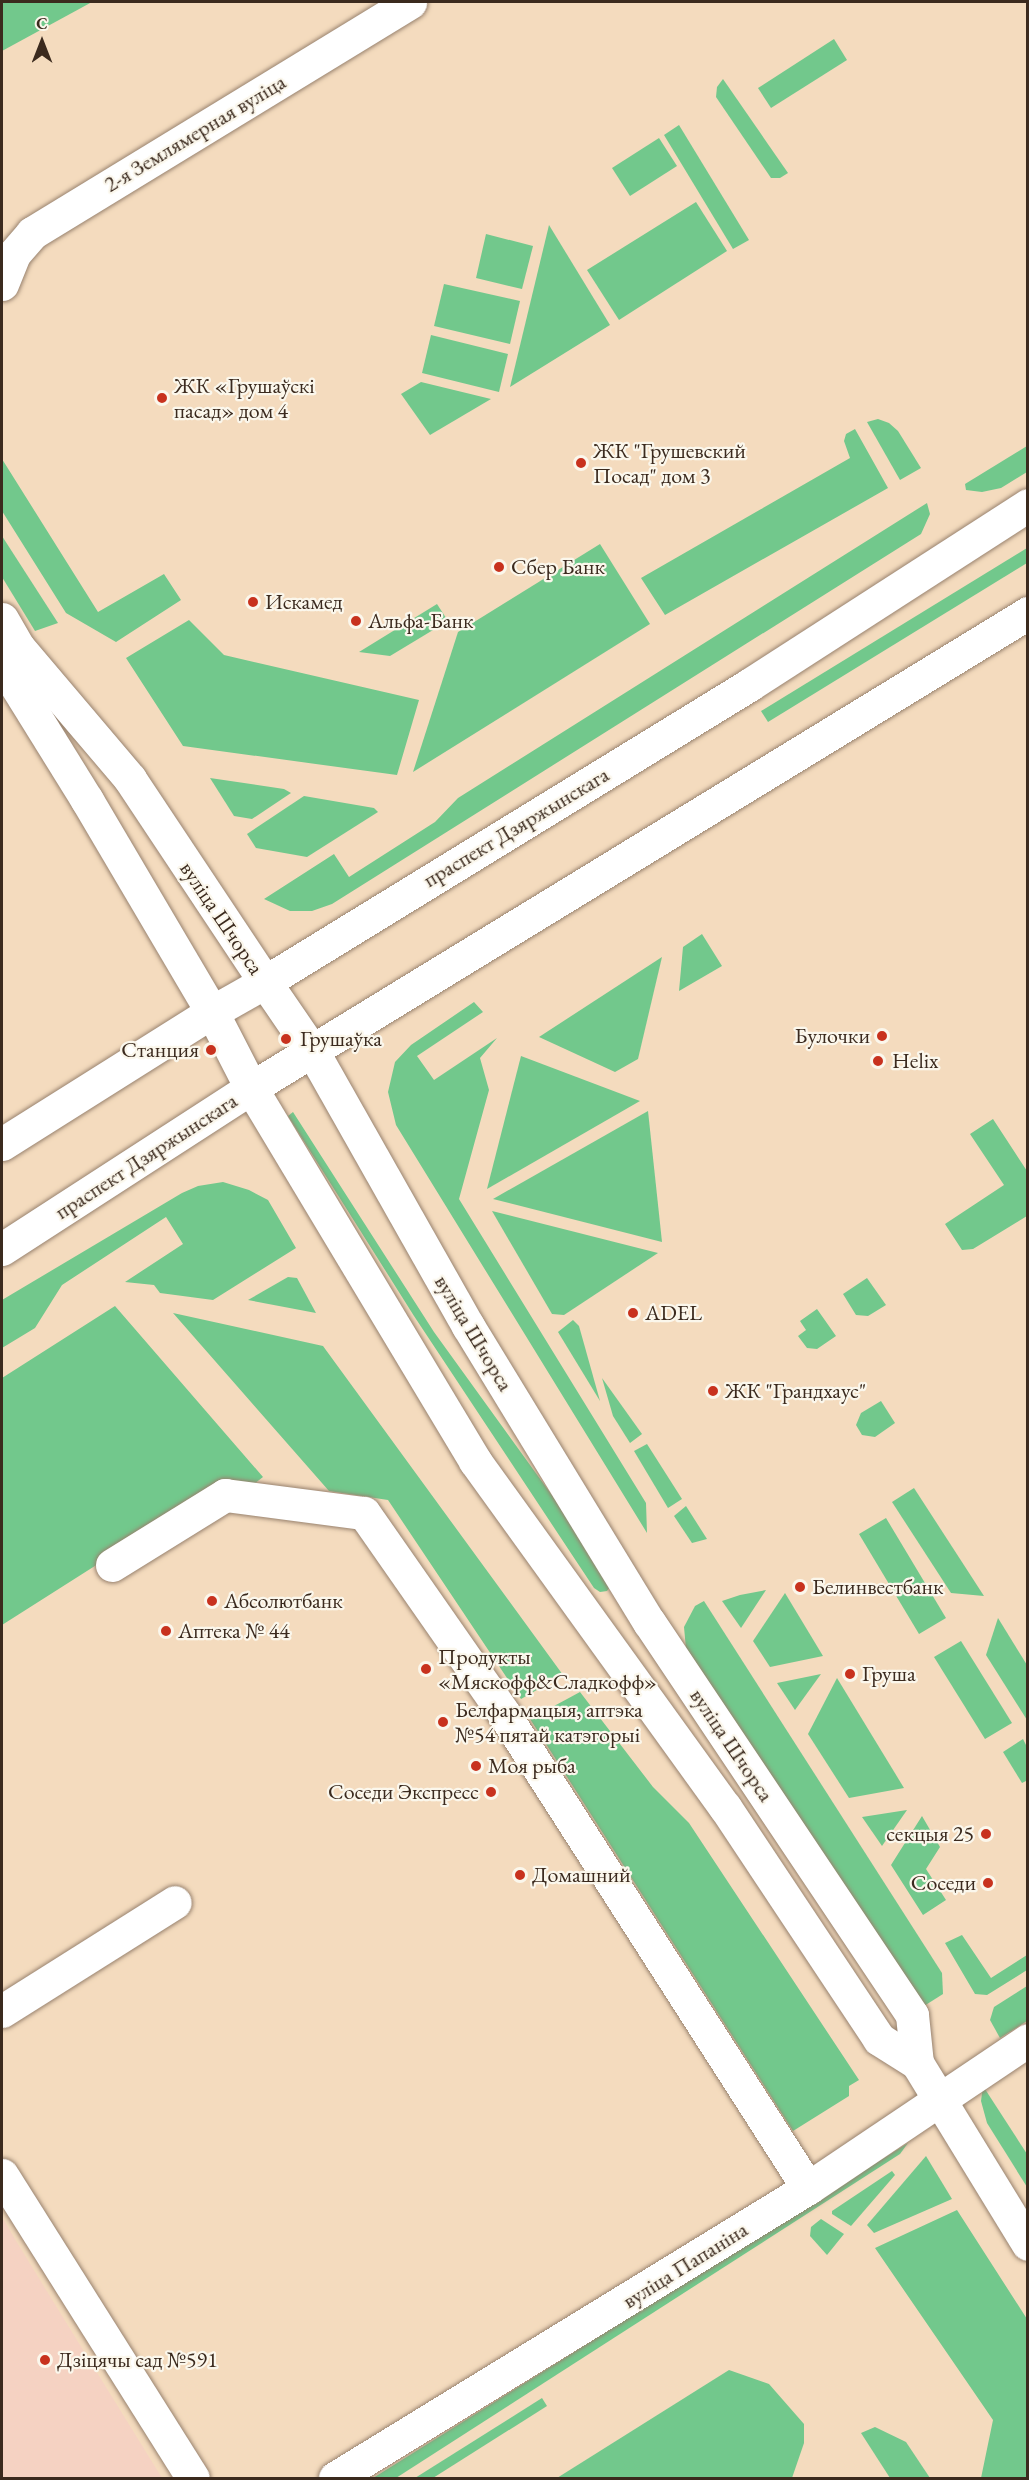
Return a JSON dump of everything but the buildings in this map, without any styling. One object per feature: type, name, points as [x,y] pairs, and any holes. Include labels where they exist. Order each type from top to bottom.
[{"type":"main road","name":"2-я Землямерная вуліца","points":[[2,284],[14,254],[32,233],[410,2]]},
{"type":"main road","name":"праспект Дзяржынскага","points":[[2,1144],[212,1012],[265,982],[749,685],[1028,506]]},
{"type":"main road","name":"праспект Дзяржынскага","points":[[2,1249],[251,1088],[1028,613]]},
{"type":"main road","name":"вуліца Шчорса","points":[[2,619],[19,648],[130,779],[313,1052],[468,1326],[649,1622],[912,2015],[917,2063]]},
{"type":"main road","name":"вуліца Шчорса","points":[[2,663],[87,800],[212,1012],[251,1088],[475,1461],[724,1806],[879,2039],[917,2063],[1028,2244]]},
{"type":"main road","points":[[112,1565],[225,1495],[364,1513],[504,1714],[808,2188]]},
{"type":"main road","points":[[2,2011],[175,1902]]},
{"type":"main road","name":"вуліца Папаніна","points":[[335,2478],[808,2188],[1028,2040]]},
{"type":"main road","points":[[2,2175],[193,2478]]},
{"type":"shaded area","name":"Дзіцячы сад №591","points":[[2,2217],[16,2241],[162,2478],[2,2478]]},
{"type":"green space","points":[[2,2],[92,2],[2,51]]},
{"type":"green space","points":[[834,39],[847,60],[771,108],[758,88]]},
{"type":"green space","points":[[723,79],[788,173],[780,178],[771,178],[716,97],[717,87]]},
{"type":"green space","points":[[679,125],[749,240],[733,249],[664,135]]},
{"type":"green space","points":[[659,138],[677,166],[630,196],[612,168]]},
{"type":"green space","points":[[696,202],[727,251],[619,320],[587,270]]},
{"type":"green space","points":[[549,225],[610,325],[510,387]]},
{"type":"green space","points":[[486,234],[533,246],[522,289],[476,278]]},
{"type":"green space","points":[[444,284],[520,301],[510,344],[434,326]]},
{"type":"green space","points":[[431,335],[508,354],[499,392],[422,373]]},
{"type":"green space","points":[[421,382],[491,399],[430,435],[401,394]]},
{"type":"green space","points":[[878,419],[889,423],[898,431],[921,468],[900,480],[867,422]]},
{"type":"green space","points":[[855,429],[888,488],[665,615],[641,578],[850,458],[844,441],[846,434]]},
{"type":"green space","points":[[1027,446],[1027,472],[1001,488],[982,492],[966,490],[965,484]]},
{"type":"green space","points":[[2,459],[98,612],[164,574],[181,600],[116,642],[66,613],[2,511]]},
{"type":"green space","points":[[927,503],[930,514],[921,534],[332,904],[312,911],[290,911],[264,899],[334,854],[349,877],[435,822],[458,798]]},
{"type":"green space","points":[[2,536],[58,623],[35,631],[2,577]]},
{"type":"green space","points":[[600,544],[650,624],[413,772],[458,632]]},
{"type":"green space","points":[[1027,548],[1027,563],[768,722],[761,711]]},
{"type":"green space","points":[[437,604],[448,621],[390,656],[359,652]]},
{"type":"green space","points":[[189,620],[224,655],[419,700],[397,775],[183,746],[126,658]]},
{"type":"green space","points":[[210,778],[284,789],[291,793],[252,819],[234,816]]},
{"type":"green space","points":[[304,796],[374,808],[378,812],[307,857],[256,848],[247,834]]},
{"type":"green space","points":[[702,934],[722,966],[679,991],[683,947]]},
{"type":"green space","points":[[662,957],[638,1059],[615,1072],[539,1037]]},
{"type":"green space","points":[[474,1002],[483,1012],[417,1056],[434,1080],[497,1038],[480,1058],[489,1090],[459,1199],[646,1503],[647,1533],[396,1125],[388,1092],[395,1062],[411,1045]]},
{"type":"green space","points":[[521,1056],[640,1101],[487,1189]]},
{"type":"green space","points":[[648,1111],[662,1242],[493,1199]]},
{"type":"green space","points":[[293,1112],[434,1332],[611,1577],[612,1584],[607,1591],[600,1592],[594,1588],[414,1316],[288,1116]]},
{"type":"green space","points":[[993,1119],[1027,1171],[1027,1216],[973,1249],[962,1250],[945,1224],[1004,1185],[970,1134]]},
{"type":"green space","points":[[223,1182],[249,1190],[268,1200],[296,1248],[213,1300],[160,1293],[154,1285],[125,1282],[183,1244],[166,1217],[62,1285],[35,1328],[2,1348],[2,1300],[182,1193],[198,1186]]},
{"type":"green space","points":[[492,1211],[658,1253],[564,1315],[552,1314]]},
{"type":"green space","points":[[288,1277],[297,1278],[316,1313],[248,1300]]},
{"type":"green space","points":[[867,1278],[886,1305],[868,1316],[856,1315],[843,1294]]},
{"type":"green space","points":[[115,1306],[263,1477],[249,1488],[227,1482],[2,1625],[2,1378]]},
{"type":"green space","points":[[817,1309],[836,1336],[817,1349],[807,1348],[798,1336],[806,1330],[800,1321]]},
{"type":"green space","points":[[173,1313],[323,1346],[563,1675],[521,1699],[388,1500],[329,1491]]},
{"type":"green space","points":[[573,1320],[579,1326],[600,1401],[558,1332]]},
{"type":"green space","points":[[602,1378],[642,1434],[630,1443],[613,1416]]},
{"type":"green space","points":[[881,1401],[895,1423],[875,1437],[862,1435],[856,1425],[861,1413]]},
{"type":"green space","points":[[647,1444],[682,1499],[668,1508],[634,1451]]},
{"type":"green space","points":[[914,1488],[984,1596],[951,1593],[892,1502]]},
{"type":"green space","points":[[686,1506],[707,1539],[692,1543],[674,1516]]},
{"type":"green space","points":[[886,1518],[946,1618],[919,1634],[859,1534]]},
{"type":"green space","points":[[766,1590],[741,1628],[722,1601]]},
{"type":"green space","points":[[785,1593],[823,1656],[770,1667],[753,1641]]},
{"type":"green space","points":[[704,1601],[942,1973],[943,1994],[924,2006],[686,1649],[684,1627],[695,1606]]},
{"type":"green space","points":[[998,1618],[1027,1665],[1027,1720],[986,1655]]},
{"type":"green space","points":[[961,1641],[1012,1723],[985,1739],[934,1657]]},
{"type":"green space","points":[[821,1674],[795,1710],[777,1683]]},
{"type":"green space","points":[[837,1678],[904,1788],[849,1798],[808,1734]]},
{"type":"green space","points":[[580,1692],[653,1787],[689,1823],[859,2080],[849,2086],[849,2096],[793,2131],[530,1719]]},
{"type":"green space","points":[[1023,1739],[1027,1747],[1028,1780],[1022,1783],[1003,1752]]},
{"type":"green space","points":[[907,1810],[882,1846],[862,1817]]},
{"type":"green space","points":[[922,1816],[940,1847],[926,1869],[946,1900],[923,1915],[891,1865]]},
{"type":"green space","points":[[962,1935],[991,1978],[1027,1955],[1027,1970],[987,1995],[975,1994],[945,1943]]},
{"type":"green space","points":[[1027,1986],[1027,2021],[1000,2038],[990,2020],[994,2007]]},
{"type":"green space","points":[[983,2086],[1027,2154],[1027,2187],[987,2123],[981,2101]]},
{"type":"green space","points":[[908,2143],[900,2154],[396,2478],[373,2478]]},
{"type":"green space","points":[[926,2156],[952,2199],[874,2233],[867,2225]]},
{"type":"green space","points":[[892,2171],[895,2175],[851,2226],[832,2214],[832,2211]]},
{"type":"green space","points":[[957,2210],[1027,2319],[1027,2478],[981,2478],[993,2420],[875,2248]]},
{"type":"green space","points":[[821,2219],[844,2234],[827,2255],[810,2236],[811,2227]]},
{"type":"green space","points":[[729,2370],[769,2384],[804,2424],[804,2443],[792,2478],[557,2478]]},
{"type":"green space","points":[[542,2398],[547,2406],[433,2478],[415,2478]]},
{"type":"green space","points":[[875,2427],[906,2442],[930,2478],[890,2478],[861,2433]]},
{"type":"place","name":"ЖК «Грушаўскі пасад» дом 4","points":[[162,398]]},
{"type":"place","name":"ЖК \"Грушевский Посад\" дом 3","points":[[581,463]]},
{"type":"place","name":"Сбер Банк","points":[[499,567]]},
{"type":"place","name":"Искамед","points":[[253,602]]},
{"type":"place","name":"Альфа-Банк","points":[[356,621]]},
{"type":"place","name":"Булочки","points":[[882,1036]]},
{"type":"place","name":"Грушаўка","points":[[286,1039]]},
{"type":"place","name":"Станция","points":[[211,1050]]},
{"type":"place","name":"Helix","points":[[878,1061]]},
{"type":"place","name":"ADEL","points":[[633,1313]]},
{"type":"place","name":"ЖК \"Грандхаус\"","points":[[713,1391]]},
{"type":"place","name":"Белинвестбанк","points":[[800,1587]]},
{"type":"place","name":"Абсолютбанк","points":[[212,1601]]},
{"type":"place","name":"Аптека № 44","points":[[166,1631]]},
{"type":"place","name":"Продукты «Мяскофф&Сладкофф»","points":[[426,1669]]},
{"type":"place","name":"Груша","points":[[850,1674]]},
{"type":"place","name":"Белфармацыя, аптэка №54 пятай катэгорыі","points":[[443,1722]]},
{"type":"place","name":"Моя рыба","points":[[476,1766]]},
{"type":"place","name":"Соседи Экспресс","points":[[491,1792]]},
{"type":"place","name":"секцыя 25","points":[[986,1834]]},
{"type":"place","name":"Домашний","points":[[520,1875]]},
{"type":"place","name":"Соседи","points":[[988,1883]]},
{"type":"place","name":"Дзіцячы сад №591","points":[[45,2360]]}]
